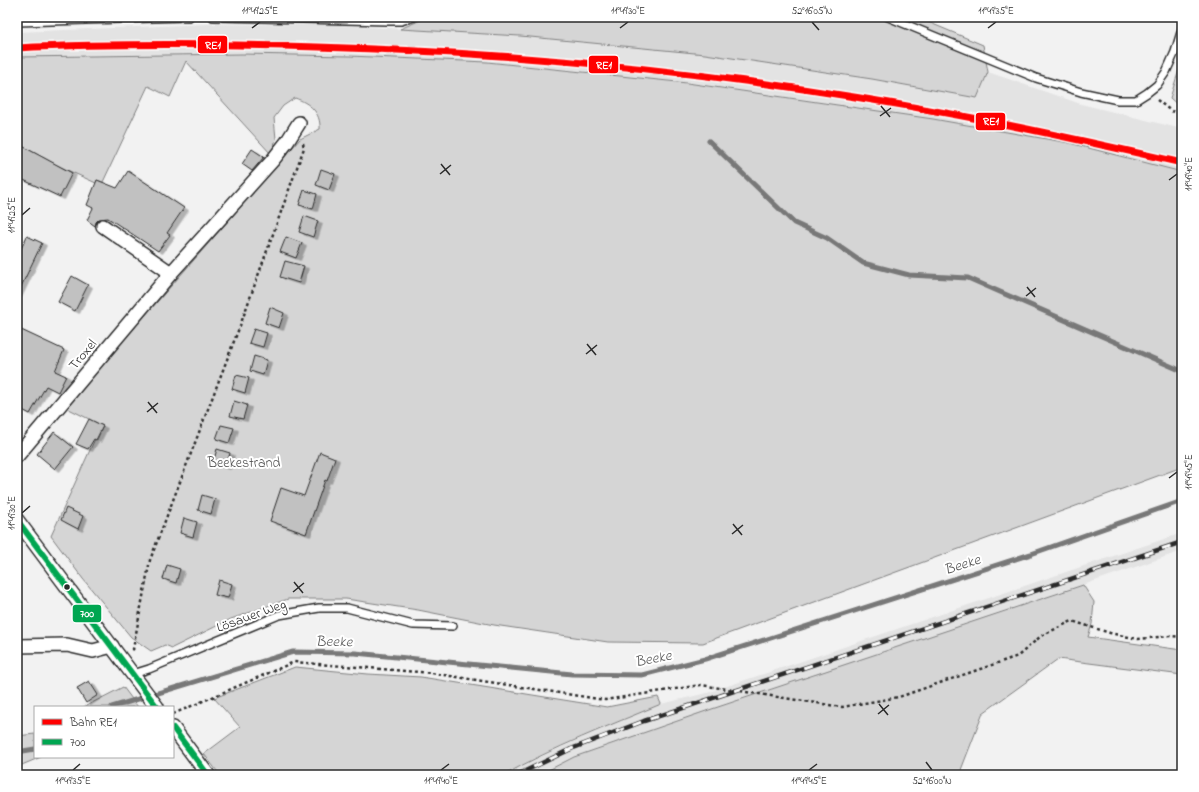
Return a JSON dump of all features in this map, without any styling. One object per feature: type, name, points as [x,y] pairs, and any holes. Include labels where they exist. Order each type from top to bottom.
[{"type":"street","name":"Troxel","points":[[17,456],[172,273],[272,161],[287,142],[299,123]]},
{"type":"street","points":[[103,226],[172,273]]},
{"type":"street","points":[[17,520],[156,706]]},
{"type":"street","points":[[17,646],[67,645],[92,651],[112,646]]},
{"type":"street","points":[[174,729],[208,775]]},
{"type":"lane","points":[[17,22],[189,17]]},
{"type":"lane","points":[[213,17],[401,21],[414,17]]},
{"type":"lane","points":[[888,17],[1036,78],[1081,92],[1118,100],[1136,100],[1157,85],[1166,72],[1175,52],[1182,29]]},
{"type":"lane","name":"Lösauer Weg","points":[[133,674],[149,669],[279,615],[319,608],[347,608],[413,625],[454,626]]},
{"type":"path","points":[[1147,93],[1171,111],[1182,114]]},
{"type":"path","points":[[149,669],[133,649],[150,560],[241,323],[304,148],[299,123]]},
{"type":"path","points":[[174,714],[294,662],[431,673],[605,700],[701,685],[842,707],[899,697],[1018,656],[1041,636],[1072,621],[1138,639],[1170,636],[1182,637]]},
{"type":"shaded area","points":[[209,24],[339,25],[520,36],[705,54],[872,79],[977,98],[988,72],[1081,104],[1182,129],[1182,172],[1069,143],[933,119],[687,83],[488,62],[349,56],[242,54],[17,57],[17,32]]},
{"type":"shaded area","points":[[1182,533],[1182,551],[574,757],[539,775],[504,775],[601,729],[661,704],[707,693]]},
{"type":"green space","points":[[428,17],[916,17],[983,45],[988,72],[977,98],[872,79],[705,54],[520,36],[400,29]]},
{"type":"green space","name":"Beekestrand","points":[[242,54],[349,56],[487,62],[687,83],[933,119],[1069,143],[1182,172],[1182,467],[703,643],[608,642],[494,625],[418,610],[346,599],[288,599],[231,619],[172,648],[165,645],[151,651],[131,637],[83,579],[51,536],[95,439],[97,440],[103,426],[65,407],[300,139],[320,129],[320,123],[313,109],[295,98],[283,106],[274,118],[276,139],[271,154],[186,61],[170,97],[148,86],[103,182],[97,180],[96,183],[54,164],[22,146],[17,155],[17,57]]},
{"type":"green space","points":[[1182,60],[1182,108],[1170,98]]},
{"type":"green space","points":[[1083,585],[1094,602],[1092,624],[1088,637],[1182,650],[1182,675],[1058,659],[983,713],[959,775],[539,775],[574,757],[709,710]]},
{"type":"green space","points":[[295,667],[368,674],[421,677],[607,707],[658,697],[661,704],[562,746],[504,775],[220,775],[204,754],[240,727],[214,698]]},
{"type":"green space","points":[[123,687],[137,706],[86,706]]},
{"type":"green space","points":[[34,734],[34,758],[39,758],[17,767],[17,736]]},
{"type":"building","points":[[22,146],[72,173],[60,197],[17,177],[17,155]]},
{"type":"building","points":[[252,149],[264,157],[252,171],[242,164]]},
{"type":"building","points":[[321,169],[335,174],[329,190],[316,185]]},
{"type":"building","points":[[128,171],[184,208],[167,233],[170,235],[158,251],[108,218],[99,219],[95,226],[87,220],[93,208],[87,205],[97,180],[117,188]]},
{"type":"building","points":[[304,190],[317,194],[313,209],[299,205]]},
{"type":"building","points":[[304,216],[318,221],[313,237],[299,232]]},
{"type":"building","points":[[27,236],[42,243],[17,295],[17,257]]},
{"type":"building","points":[[286,237],[302,243],[296,258],[280,252]]},
{"type":"building","points":[[285,261],[304,266],[299,283],[280,277]]},
{"type":"building","points":[[72,276],[88,285],[75,311],[58,302]]},
{"type":"building","points":[[270,307],[284,313],[279,328],[265,323]]},
{"type":"building","points":[[17,328],[64,350],[55,371],[66,376],[58,392],[46,386],[30,414],[17,407]]},
{"type":"building","points":[[254,329],[267,333],[263,347],[249,343]]},
{"type":"building","points":[[254,356],[267,360],[263,375],[250,371]]},
{"type":"building","points":[[236,375],[249,378],[245,393],[232,389]]},
{"type":"building","points":[[234,401],[247,405],[243,419],[230,416]]},
{"type":"building","points":[[89,419],[103,426],[96,440],[94,439],[88,449],[76,444]]},
{"type":"building","points":[[221,425],[234,428],[229,443],[216,439]]},
{"type":"building","points":[[54,432],[73,447],[55,469],[37,454]]},
{"type":"building","points":[[217,449],[230,453],[226,467],[213,463]]},
{"type":"building","points":[[320,452],[335,458],[327,481],[325,480],[306,534],[270,521],[281,488],[304,496]]},
{"type":"building","points":[[202,495],[215,499],[211,514],[198,510]]},
{"type":"building","points":[[66,508],[83,516],[78,529],[61,520]]},
{"type":"building","points":[[184,518],[197,522],[193,537],[180,533]]},
{"type":"building","points":[[167,565],[180,569],[176,583],[163,579]]},
{"type":"building","points":[[219,580],[232,584],[228,598],[215,595]]},
{"type":"building","points":[[89,681],[98,695],[86,703],[77,688]]},
{"type":"waterway","points":[[709,141],[794,223],[827,238],[863,263],[909,275],[968,278],[1182,371]]},
{"type":"waterway","name":"Beeke","points":[[115,706],[293,652],[355,653],[572,674],[642,675],[705,659],[1031,554],[1182,501]]},
{"type":"waterway","name":"Beeke","points":[[17,752],[34,749]]},
{"type":"railway","points":[[517,775],[571,749],[644,721],[1182,542]]},
{"type":"rail line","name":"RE1","points":[[17,48],[167,44],[318,47],[478,55],[639,68],[719,77],[878,101],[1013,126],[1182,163]]},
{"type":"transit line","name":"700","points":[[17,520],[156,706]]},
{"type":"transit line","name":"700","points":[[174,729],[208,775]]}]
